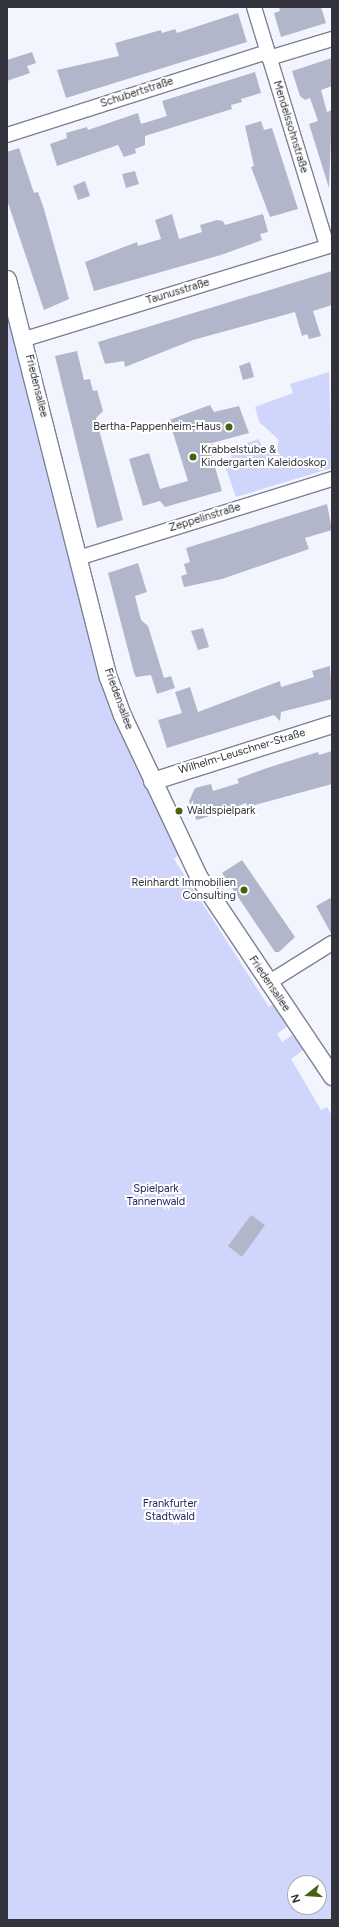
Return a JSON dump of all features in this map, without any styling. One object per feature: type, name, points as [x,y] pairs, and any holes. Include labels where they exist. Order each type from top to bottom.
[{"type":"street","name":"Mendelssohnstraße","points":[[254,7],[268,55],[330,246]]},
{"type":"street","name":"Schubertstraße","points":[[7,135],[268,55],[332,39]]},
{"type":"street","name":"Taunusstraße","points":[[25,339],[330,246]]},
{"type":"street","name":"Friedensallee","points":[[7,279],[25,339],[78,558],[114,696],[152,781],[198,876],[268,983],[332,1076]]},
{"type":"street","name":"Zeppelinstraße","points":[[78,558],[332,479]]},
{"type":"street","name":"Wilhelm-Leuschner-Straße","points":[[152,781],[332,724]]},
{"type":"street","points":[[268,983],[332,943]]},
{"type":"green space","name":"Frankfurter Stadtwald","points":[[7,310],[106,699],[178,855],[174,859],[269,1007],[274,1004],[289,1025],[277,1034],[282,1042],[295,1033],[306,1048],[291,1059],[321,1110],[327,1107],[332,1116],[332,1920],[7,1920]]},
{"type":"green space","points":[[329,372],[332,468],[236,497],[223,460],[232,457],[229,448],[259,439],[264,452],[277,448],[279,440],[259,422],[255,407],[293,393],[290,384]]},
{"type":"building","points":[[279,7],[321,7],[326,23],[281,37],[274,13],[280,11]]},
{"type":"building","points":[[238,13],[247,42],[66,98],[57,70],[119,56],[115,43],[161,30],[162,33],[175,29],[177,33]]},
{"type":"building","points":[[32,52],[36,63],[27,66],[30,73],[7,81],[7,60]]},
{"type":"building","points":[[332,58],[332,86],[321,90],[327,112],[332,110],[329,188],[309,124],[318,121],[310,98],[305,100],[300,96],[292,71]]},
{"type":"building","points":[[255,72],[261,93],[241,99],[242,102],[231,105],[232,109],[145,136],[145,145],[135,149],[136,153],[124,157],[118,145],[57,166],[50,144],[67,138],[66,133],[87,127],[88,130],[138,113],[141,124],[167,116],[162,101]]},
{"type":"building","points":[[261,121],[264,130],[272,128],[298,209],[270,217],[251,167],[254,166],[245,126]]},
{"type":"building","points":[[19,148],[34,193],[38,192],[44,209],[69,299],[44,310],[7,200],[7,152]]},
{"type":"building","points":[[135,171],[139,184],[126,188],[122,174]]},
{"type":"building","points":[[85,181],[90,196],[78,200],[73,186]]},
{"type":"building","points":[[172,214],[179,239],[202,232],[200,225],[217,220],[223,221],[225,225],[263,214],[268,232],[260,234],[262,240],[221,255],[94,291],[85,262],[137,242],[138,246],[161,239],[155,220]]},
{"type":"building","points":[[332,271],[332,305],[313,311],[321,336],[309,339],[307,334],[302,336],[295,312],[193,340],[125,367],[124,361],[105,364],[98,342]]},
{"type":"building","points":[[77,351],[84,380],[90,379],[93,391],[97,390],[103,411],[96,418],[123,520],[97,528],[55,356]]},
{"type":"building","points":[[250,362],[254,377],[243,380],[239,366]]},
{"type":"building","points":[[210,405],[214,412],[239,406],[249,433],[212,443],[213,449],[210,450],[222,491],[165,507],[160,501],[143,506],[129,459],[149,453],[160,489],[188,481],[169,420]]},
{"type":"building","points":[[327,504],[332,530],[305,538],[309,549],[222,579],[184,587],[181,576],[187,574],[184,564],[190,562],[186,548]]},
{"type":"building","points":[[138,563],[147,592],[135,596],[141,620],[148,626],[164,678],[171,676],[175,688],[157,694],[151,675],[136,677],[134,673],[108,573]]},
{"type":"building","points":[[203,628],[209,647],[198,650],[191,631]]},
{"type":"building","points":[[330,666],[332,699],[281,712],[280,721],[274,715],[167,748],[158,720],[182,713],[175,692],[190,687],[198,712],[280,681],[281,687],[314,677],[312,671]]},
{"type":"building","points":[[332,751],[332,784],[248,807],[246,803],[224,811],[217,817],[213,815],[197,820],[194,817],[189,801],[195,788],[211,784],[213,791],[239,783],[237,779],[267,768],[318,752],[319,755]]},
{"type":"building","points":[[242,860],[295,937],[279,952],[275,952],[222,873]]},
{"type":"building","points":[[332,897],[332,935],[316,906]]},
{"type":"building","points":[[251,1215],[265,1225],[242,1257],[228,1246]]},
{"type":"place","name":"Bertha-Pappenheim-Haus","points":[[229,427]]},
{"type":"place","name":"Krabbelstube & Kindergarten Kaleidoskop","points":[[193,457]]},
{"type":"place","name":"Waldspielpark","points":[[179,811]]},
{"type":"place","name":"Reinhardt Immobilien Consulting","points":[[244,890]]},
{"type":"park label","name":"Spielpark Tannenwald","points":[[156,1196]]}]
